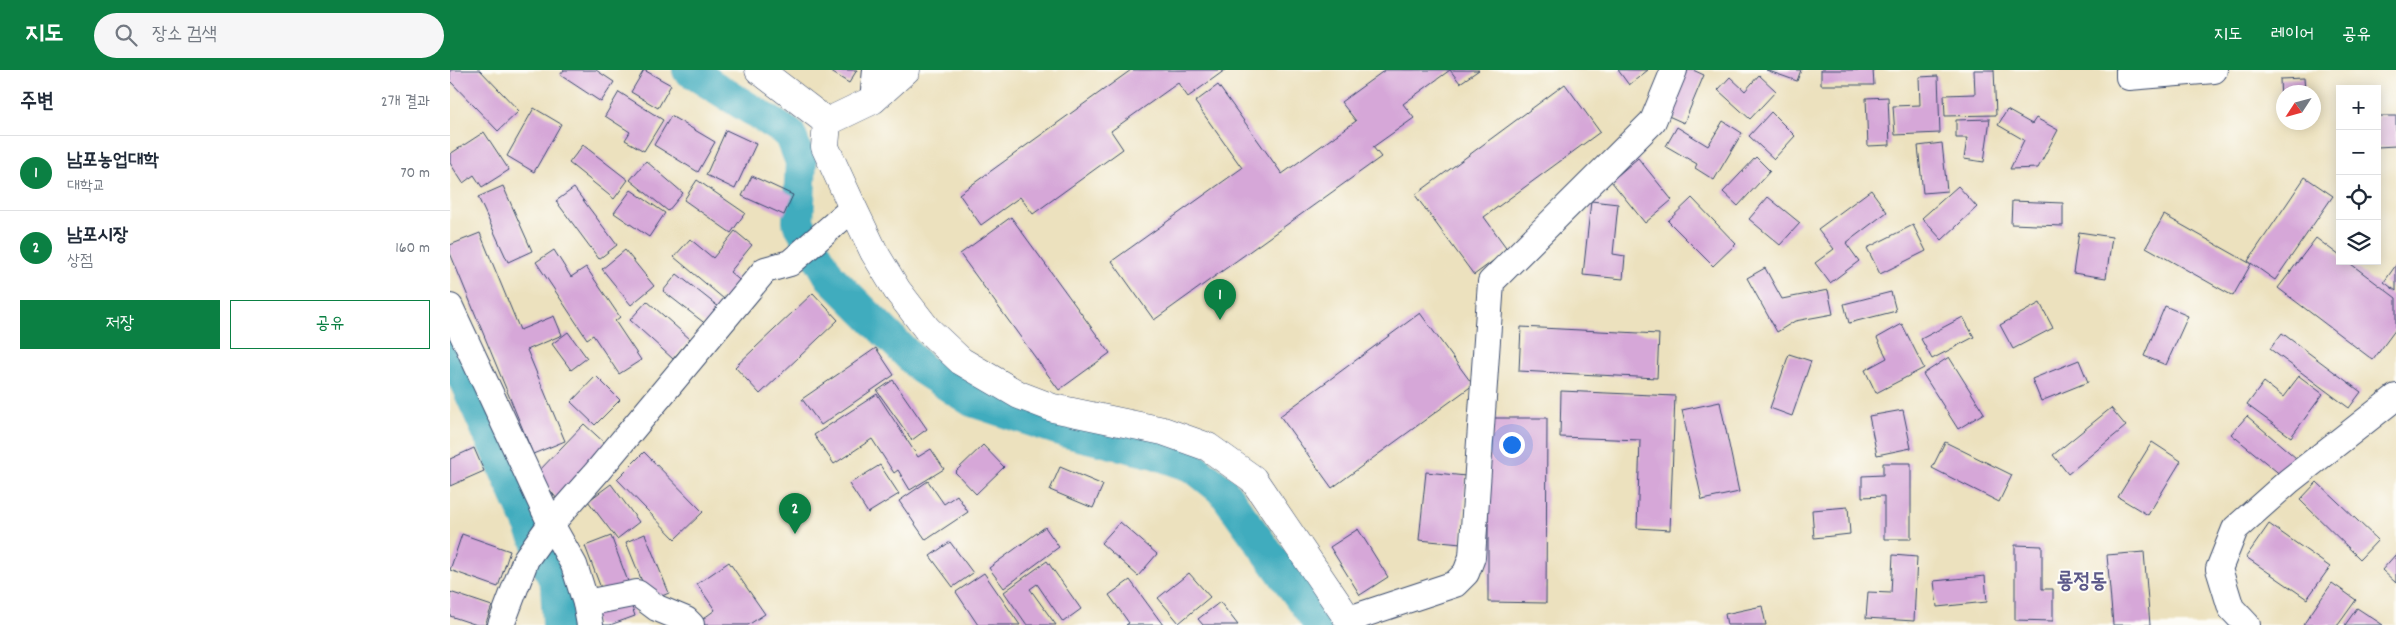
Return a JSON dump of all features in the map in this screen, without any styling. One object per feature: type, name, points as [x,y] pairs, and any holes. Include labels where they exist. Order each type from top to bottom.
[{"type":"street","points":[[759,70],[827,122]]},
{"type":"street","points":[[873,100],[876,70]]},
{"type":"street","points":[[827,122],[873,100],[906,70]]},
{"type":"street","points":[[827,122],[825,147],[874,252],[897,290],[926,329],[961,361],[1019,395],[1053,408],[1163,431],[1208,447],[1253,479],[1351,622],[1455,584],[1466,573],[1472,557],[1491,282],[1653,121],[1674,70]]},
{"type":"street","points":[[2129,70],[2130,77],[2214,70]]},
{"type":"street","points":[[501,625],[526,559],[551,524],[596,473],[765,270],[790,263],[853,208]]},
{"type":"street","points":[[450,307],[551,524],[574,565],[588,614],[637,593],[657,608],[686,620],[691,625]]},
{"type":"street","points":[[2247,625],[2231,608],[2220,569],[2235,529],[2288,481],[2396,397]]},
{"type":"building","points":[[450,70],[480,70],[519,111],[498,131],[450,81]]},
{"type":"building","points":[[564,70],[596,70],[614,82],[601,102],[560,75]]},
{"type":"building","points":[[644,70],[671,85],[658,108],[631,92]]},
{"type":"building","points":[[828,70],[857,70],[849,83]]},
{"type":"building","points":[[1131,70],[1225,70],[1188,97],[1178,83],[1111,131],[1123,149],[1033,214],[1020,197],[981,225],[959,194]]},
{"type":"building","points":[[1385,70],[1450,70],[1403,104],[1414,118],[1373,147],[1381,157],[1154,320],[1112,261],[1242,168],[1195,102],[1218,85],[1282,174],[1356,121],[1341,102]]},
{"type":"building","points":[[1450,70],[1479,70],[1460,83]]},
{"type":"building","points":[[1618,70],[1648,70],[1629,85]]},
{"type":"building","points":[[1683,70],[1693,70],[1704,75],[1684,123],[1664,114]]},
{"type":"building","points":[[1766,70],[1801,70],[1797,81]]},
{"type":"building","points":[[1821,70],[1873,70],[1874,85],[1821,85]]},
{"type":"building","points":[[1974,70],[1994,70],[1996,115],[1945,116],[1944,95],[1975,94]]},
{"type":"building","points":[[1759,75],[1776,91],[1750,119],[1718,90],[1730,77],[1745,91]]},
{"type":"building","points":[[1938,76],[1940,133],[1895,135],[1893,106],[1920,105],[1919,77]]},
{"type":"building","points":[[2304,78],[2304,85],[2280,85],[2280,79]]},
{"type":"building","points":[[1565,84],[1600,132],[1484,217],[1508,250],[1474,275],[1415,195]]},
{"type":"building","points":[[619,92],[663,120],[644,151],[625,140],[630,132],[605,116]]},
{"type":"building","points":[[1888,97],[1890,145],[1868,146],[1866,98]]},
{"type":"building","points":[[534,108],[561,124],[534,172],[507,156]]},
{"type":"building","points":[[2007,110],[2032,124],[2036,118],[2058,130],[2038,168],[2010,169],[2024,140],[1998,125]]},
{"type":"building","points":[[1771,112],[1795,136],[1774,159],[1749,136]]},
{"type":"building","points":[[671,116],[715,142],[698,172],[654,145]]},
{"type":"building","points":[[2381,116],[2396,116],[2396,146],[2381,147]]},
{"type":"building","points":[[1990,119],[1984,162],[1964,159],[1967,138],[1956,138],[1956,120]]},
{"type":"building","points":[[1723,121],[1742,133],[1714,180],[1695,168],[1697,164],[1666,146],[1677,127],[1708,146]]},
{"type":"building","points":[[726,130],[756,144],[735,189],[706,175]]},
{"type":"building","points":[[484,132],[509,170],[482,187],[474,175],[463,183],[450,163],[450,154]]},
{"type":"building","points":[[1942,143],[1947,191],[1923,193],[1918,146]]},
{"type":"building","points":[[583,145],[628,180],[614,199],[569,163]]},
{"type":"building","points":[[1756,157],[1770,171],[1738,206],[1723,192]]},
{"type":"building","points":[[1638,158],[1672,200],[1645,223],[1611,181]]},
{"type":"building","points":[[646,161],[683,193],[668,211],[630,180]]},
{"type":"building","points":[[752,176],[793,195],[784,215],[742,196]]},
{"type":"building","points":[[2305,177],[2333,196],[2275,280],[2248,261]]},
{"type":"building","points":[[697,180],[745,213],[731,233],[684,200]]},
{"type":"building","points":[[503,186],[532,251],[508,262],[478,197]]},
{"type":"building","points":[[1958,186],[1977,207],[1942,240],[1922,218]]},
{"type":"building","points":[[574,188],[617,245],[599,259],[556,201]]},
{"type":"building","points":[[631,190],[665,213],[649,237],[614,213]]},
{"type":"building","points":[[1871,190],[1887,212],[1846,243],[1859,261],[1830,283],[1815,263],[1834,249],[1818,229]]},
{"type":"building","points":[[1768,197],[1800,223],[1780,245],[1749,219]]},
{"type":"building","points":[[1692,198],[1736,244],[1713,266],[1668,221]]},
{"type":"building","points":[[1591,201],[1618,204],[1613,254],[1625,256],[1623,279],[1583,275]]},
{"type":"building","points":[[2012,201],[2063,203],[2063,226],[2011,224]]},
{"type":"building","points":[[2164,215],[2251,264],[2233,296],[2146,247]]},
{"type":"building","points":[[1011,217],[1110,353],[1059,390],[960,254]]},
{"type":"building","points":[[1913,225],[1926,251],[1880,274],[1867,248]]},
{"type":"building","points":[[735,231],[752,245],[730,272],[745,285],[730,304],[674,257],[690,239],[713,258]]},
{"type":"building","points":[[2079,232],[2112,237],[2106,278],[2073,273]]},
{"type":"building","points":[[480,233],[520,330],[554,316],[562,335],[527,350],[565,441],[533,454],[450,253],[450,245]]},
{"type":"building","points":[[2316,238],[2336,253],[2336,265],[2352,265],[2396,298],[2396,329],[2373,360],[2278,288]]},
{"type":"building","points":[[554,250],[571,277],[586,267],[620,317],[615,321],[641,360],[619,374],[593,335],[587,339],[536,262]]},
{"type":"building","points":[[625,250],[654,286],[631,305],[602,269]]},
{"type":"building","points":[[2396,265],[2396,291],[2384,282]]},
{"type":"building","points":[[1765,268],[1782,299],[1828,290],[1833,314],[1795,321],[1777,332],[1747,278]]},
{"type":"building","points":[[677,274],[720,308],[707,325],[663,291]]},
{"type":"building","points":[[1891,292],[1896,311],[1849,323],[1844,304]]},
{"type":"building","points":[[813,293],[838,320],[760,394],[735,367]]},
{"type":"building","points":[[647,301],[690,339],[673,359],[630,320]]},
{"type":"building","points":[[2040,303],[2053,328],[2013,349],[2000,325]]},
{"type":"building","points":[[2165,306],[2188,316],[2166,365],[2144,356]]},
{"type":"building","points":[[1420,313],[1473,385],[1332,488],[1280,416]]},
{"type":"building","points":[[1963,317],[1974,337],[1932,359],[1921,339]]},
{"type":"building","points":[[1902,324],[1924,368],[1876,393],[1865,370],[1887,358],[1877,338]]},
{"type":"building","points":[[1521,327],[1659,334],[1657,378],[1519,371]]},
{"type":"building","points":[[568,332],[587,358],[571,370],[552,344]]},
{"type":"building","points":[[2282,333],[2361,392],[2349,408],[2270,349]]},
{"type":"building","points":[[876,348],[894,375],[821,425],[802,399]]},
{"type":"building","points":[[1789,354],[1811,361],[1792,416],[1770,408]]},
{"type":"building","points":[[1949,357],[1984,413],[1958,429],[1923,374]]},
{"type":"building","points":[[2079,360],[2088,382],[2041,401],[2032,379]]},
{"type":"building","points":[[596,376],[620,400],[595,425],[571,402]]},
{"type":"building","points":[[2299,376],[2323,394],[2291,437],[2247,405],[2264,382],[2283,397]]},
{"type":"building","points":[[893,380],[927,429],[912,440],[877,391]]},
{"type":"building","points":[[1561,391],[1675,396],[1670,530],[1637,528],[1640,440],[1560,437]]},
{"type":"building","points":[[877,394],[918,457],[931,449],[944,469],[910,490],[898,470],[894,473],[872,439],[834,464],[814,435]]},
{"type":"building","points":[[1720,402],[1739,492],[1702,500],[1682,410]]},
{"type":"building","points":[[2111,408],[2126,426],[2068,474],[2053,455]]},
{"type":"building","points":[[1903,410],[1911,448],[1877,455],[1869,416]]},
{"type":"building","points":[[2247,416],[2296,458],[2282,476],[2231,434]]},
{"type":"building","points":[[1488,418],[1547,418],[1546,603],[1488,602]]},
{"type":"building","points":[[584,424],[608,446],[560,503],[537,473]]},
{"type":"building","points":[[1945,442],[2012,475],[1999,502],[1932,468]]},
{"type":"building","points":[[2152,442],[2181,461],[2148,515],[2118,497]]},
{"type":"building","points":[[983,445],[1004,467],[976,494],[955,472]]},
{"type":"building","points":[[474,448],[484,471],[450,486],[450,459]]},
{"type":"building","points":[[644,452],[703,512],[675,539],[617,479]]},
{"type":"building","points":[[1883,463],[1911,463],[1911,539],[1884,539],[1884,496],[1862,497],[1862,476],[1883,475]]},
{"type":"building","points":[[880,465],[899,494],[868,513],[849,484]]},
{"type":"building","points":[[1060,467],[1103,485],[1093,508],[1050,490]]},
{"type":"building","points":[[1426,472],[1466,476],[1461,544],[1419,540]]},
{"type":"building","points":[[928,481],[944,504],[957,495],[968,512],[926,540],[899,501]]},
{"type":"building","points":[[2317,482],[2378,540],[2360,559],[2300,500]]},
{"type":"building","points":[[611,484],[639,522],[617,539],[588,501]]},
{"type":"building","points":[[1848,507],[1850,534],[1814,538],[1812,510]]},
{"type":"building","points":[[1120,522],[1157,554],[1138,576],[1101,543]]},
{"type":"building","points":[[2269,524],[2330,567],[2307,599],[2246,557]]},
{"type":"building","points":[[1045,527],[1059,547],[1004,588],[989,568]]},
{"type":"building","points":[[1358,529],[1388,577],[1360,595],[1330,547]]},
{"type":"building","points":[[462,534],[510,551],[498,587],[450,570]]},
{"type":"building","points":[[645,534],[669,593],[650,601],[626,542]]},
{"type":"building","points":[[611,536],[630,587],[604,596],[585,546]]},
{"type":"building","points":[[950,542],[973,573],[953,587],[930,556]]},
{"type":"building","points":[[2015,545],[2042,546],[2042,589],[2053,589],[2053,621],[2015,620]]},
{"type":"building","points":[[2144,552],[2150,625],[2113,625],[2107,555]]},
{"type":"building","points":[[2396,554],[2396,583],[2382,570]]},
{"type":"building","points":[[1893,555],[1917,557],[1914,621],[1866,618],[1868,592],[1891,593]]},
{"type":"building","points":[[1047,561],[1081,609],[1063,622],[1037,584],[1030,589],[1056,625],[1027,625],[1004,592]]},
{"type":"building","points":[[729,562],[765,614],[748,625],[703,625],[700,621],[715,610],[697,584]]},
{"type":"building","points":[[984,573],[1020,625],[978,625],[956,592]]},
{"type":"building","points":[[1189,573],[1210,597],[1179,623],[1158,598]]},
{"type":"building","points":[[1985,576],[1987,602],[1937,607],[1934,581]]},
{"type":"building","points":[[1130,580],[1163,625],[1126,625],[1129,623],[1109,595]]},
{"type":"building","points":[[2332,583],[2356,600],[2338,625],[2303,625]]},
{"type":"building","points":[[450,592],[492,606],[485,625],[477,625],[450,616]]},
{"type":"building","points":[[629,598],[635,616],[610,625],[597,625],[592,612]]},
{"type":"building","points":[[1220,602],[1238,625],[1203,625],[1198,619]]},
{"type":"building","points":[[1762,606],[1766,625],[1727,625],[1725,614]]},
{"type":"building","points":[[2357,608],[2383,625],[2345,625]]},
{"type":"waterway","points":[[688,70],[790,134],[801,162],[798,222],[830,277],[922,369],[972,401],[1066,432],[1154,453],[1193,467],[1223,491],[1320,625]]},
{"type":"waterway","points":[[450,348],[556,584],[558,625]]},
{"type":"place","name":"남포농업대학","points":[[1220,320]]},
{"type":"place","name":"남포시장","points":[[795,534]]},
{"type":"district","name":"룡정동","points":[[2082,580]]}]
